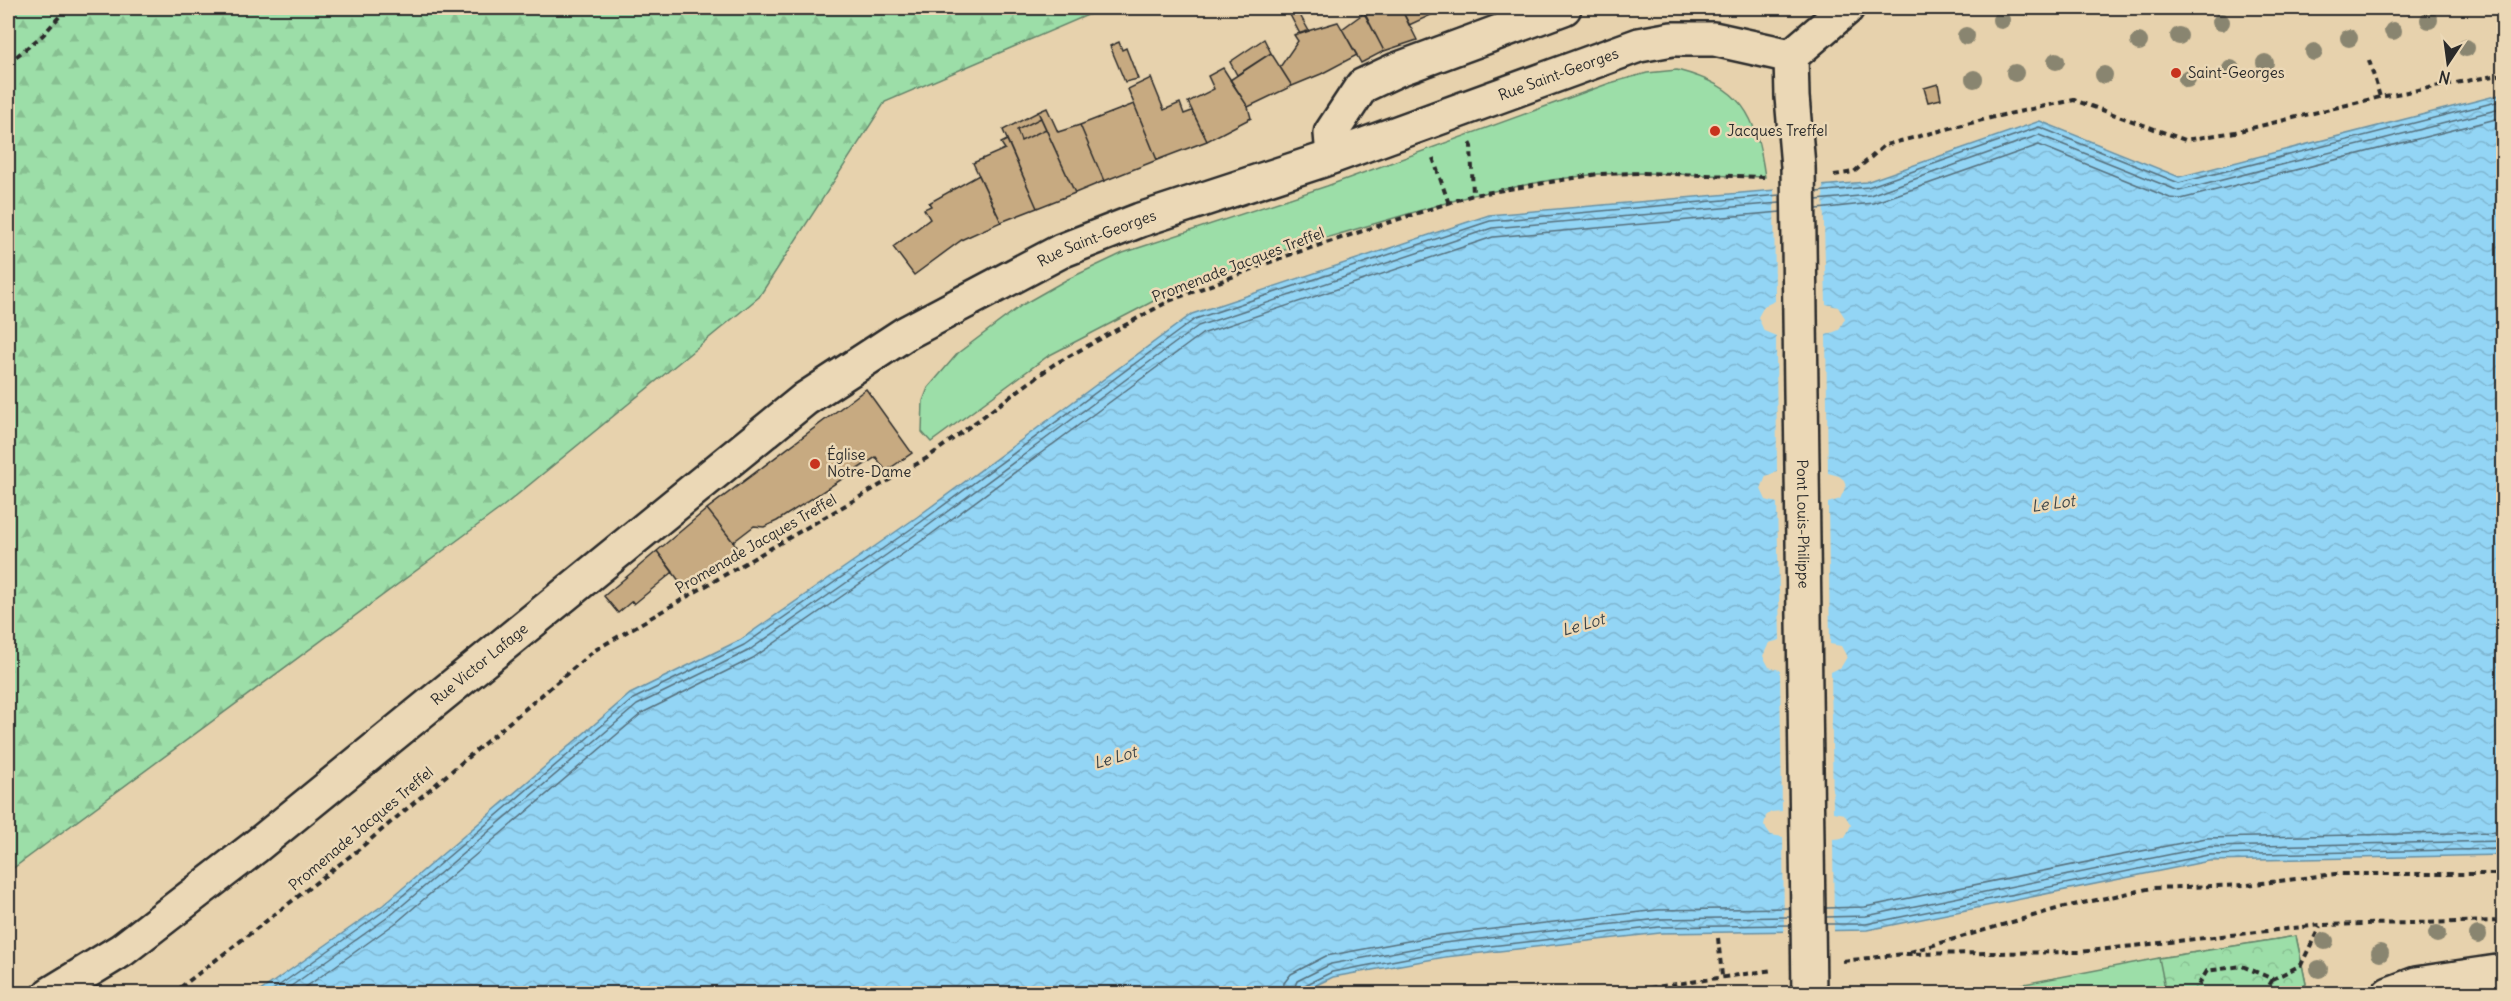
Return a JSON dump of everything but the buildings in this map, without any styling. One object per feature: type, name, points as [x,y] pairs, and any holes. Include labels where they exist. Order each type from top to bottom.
[{"type":"main road","points":[[1333,156],[1331,133],[1362,86],[1395,70],[1563,8]]},
{"type":"main road","points":[[1791,56],[1847,8]]},
{"type":"main road","name":"Rue Saint-Georges","points":[[906,333],[1061,251],[1140,220],[1333,156],[1639,45],[1672,39],[1714,39],[1791,56]]},
{"type":"main road","name":"Pont Louis-Philippe","points":[[1791,56],[1811,171],[1809,993]]},
{"type":"main road","name":"Rue Victor Lafage","points":[[50,993],[122,950],[254,848],[805,399],[906,333]]},
{"type":"main road","points":[[2389,993],[2416,984],[2504,971]]},
{"type":"path","points":[[8,63],[43,35],[67,8]]},
{"type":"path","points":[[2369,60],[2380,97]]},
{"type":"path","points":[[1811,171],[1854,172],[1885,145],[2074,100],[2185,140],[2235,132],[2380,97],[2504,74]]},
{"type":"path","points":[[1473,195],[1471,145],[1482,141]]},
{"type":"path","name":"Promenade Jacques Treffel","points":[[172,993],[358,850],[595,650],[927,458],[1053,365],[1169,301],[1289,255],[1473,195],[1551,180],[1598,174],[1644,173],[1765,177]]},
{"type":"path","points":[[1904,954],[2060,908],[2152,888],[2247,885],[2335,874],[2504,874]]},
{"type":"path","points":[[1837,962],[1904,954],[2080,952],[2320,925],[2504,921]]},
{"type":"path","points":[[2264,993],[2273,979],[2301,965],[2320,925]]},
{"type":"path","points":[[1718,938],[1722,976]]},
{"type":"path","points":[[2193,993],[2206,971],[2242,966],[2273,979]]},
{"type":"path","points":[[1608,993],[1781,969]]},
{"type":"path","points":[[1659,993],[1662,985]]},
{"type":"green space","points":[[8,8],[1104,8],[885,102],[759,297],[501,508],[8,872]]},
{"type":"green space","points":[[1677,70],[1717,85],[1731,94],[1742,106],[1757,136],[1765,177],[1644,173],[1598,174],[1551,180],[1473,195],[1281,251],[1169,293],[1048,356],[931,442],[922,432],[923,401],[928,388],[958,353],[1022,305],[1066,280],[1123,253],[1327,186],[1610,83],[1647,73]]},
{"type":"green space","points":[[2296,936],[2306,984],[2294,994],[1972,994],[2159,958]]},
{"type":"green space","points":[[2296,936],[2306,984],[2294,993],[2166,993],[2159,958]]},
{"type":"water","name":"Le Lot","points":[[2503,94],[2503,855],[2209,861],[1867,930],[1660,933],[1445,957],[1333,977],[1300,993],[256,994],[383,905],[630,694],[740,640],[917,517],[1192,314],[1489,215],[1866,182],[2040,121],[2179,177]]},
{"type":"pier","points":[[1823,183],[1826,304],[1838,307],[1845,318],[1839,330],[1826,335],[1828,473],[1839,476],[1844,480],[1846,486],[1840,499],[1828,503],[1830,644],[1841,646],[1847,657],[1841,667],[1831,672],[1833,812],[1844,814],[1851,825],[1845,838],[1833,839],[1834,933],[1784,934],[1783,837],[1771,835],[1764,825],[1766,816],[1771,812],[1782,811],[1780,670],[1769,667],[1763,656],[1769,643],[1780,640],[1777,503],[1766,500],[1761,489],[1766,476],[1777,472],[1776,336],[1764,331],[1758,317],[1764,306],[1775,301],[1774,187]]},
{"type":"place","name":"Saint-Georges","points":[[2176,73]]},
{"type":"place","name":"Jacques Treffel","points":[[1715,131]]},
{"type":"place","name":"Église Notre-Dame","points":[[815,464]]}]
